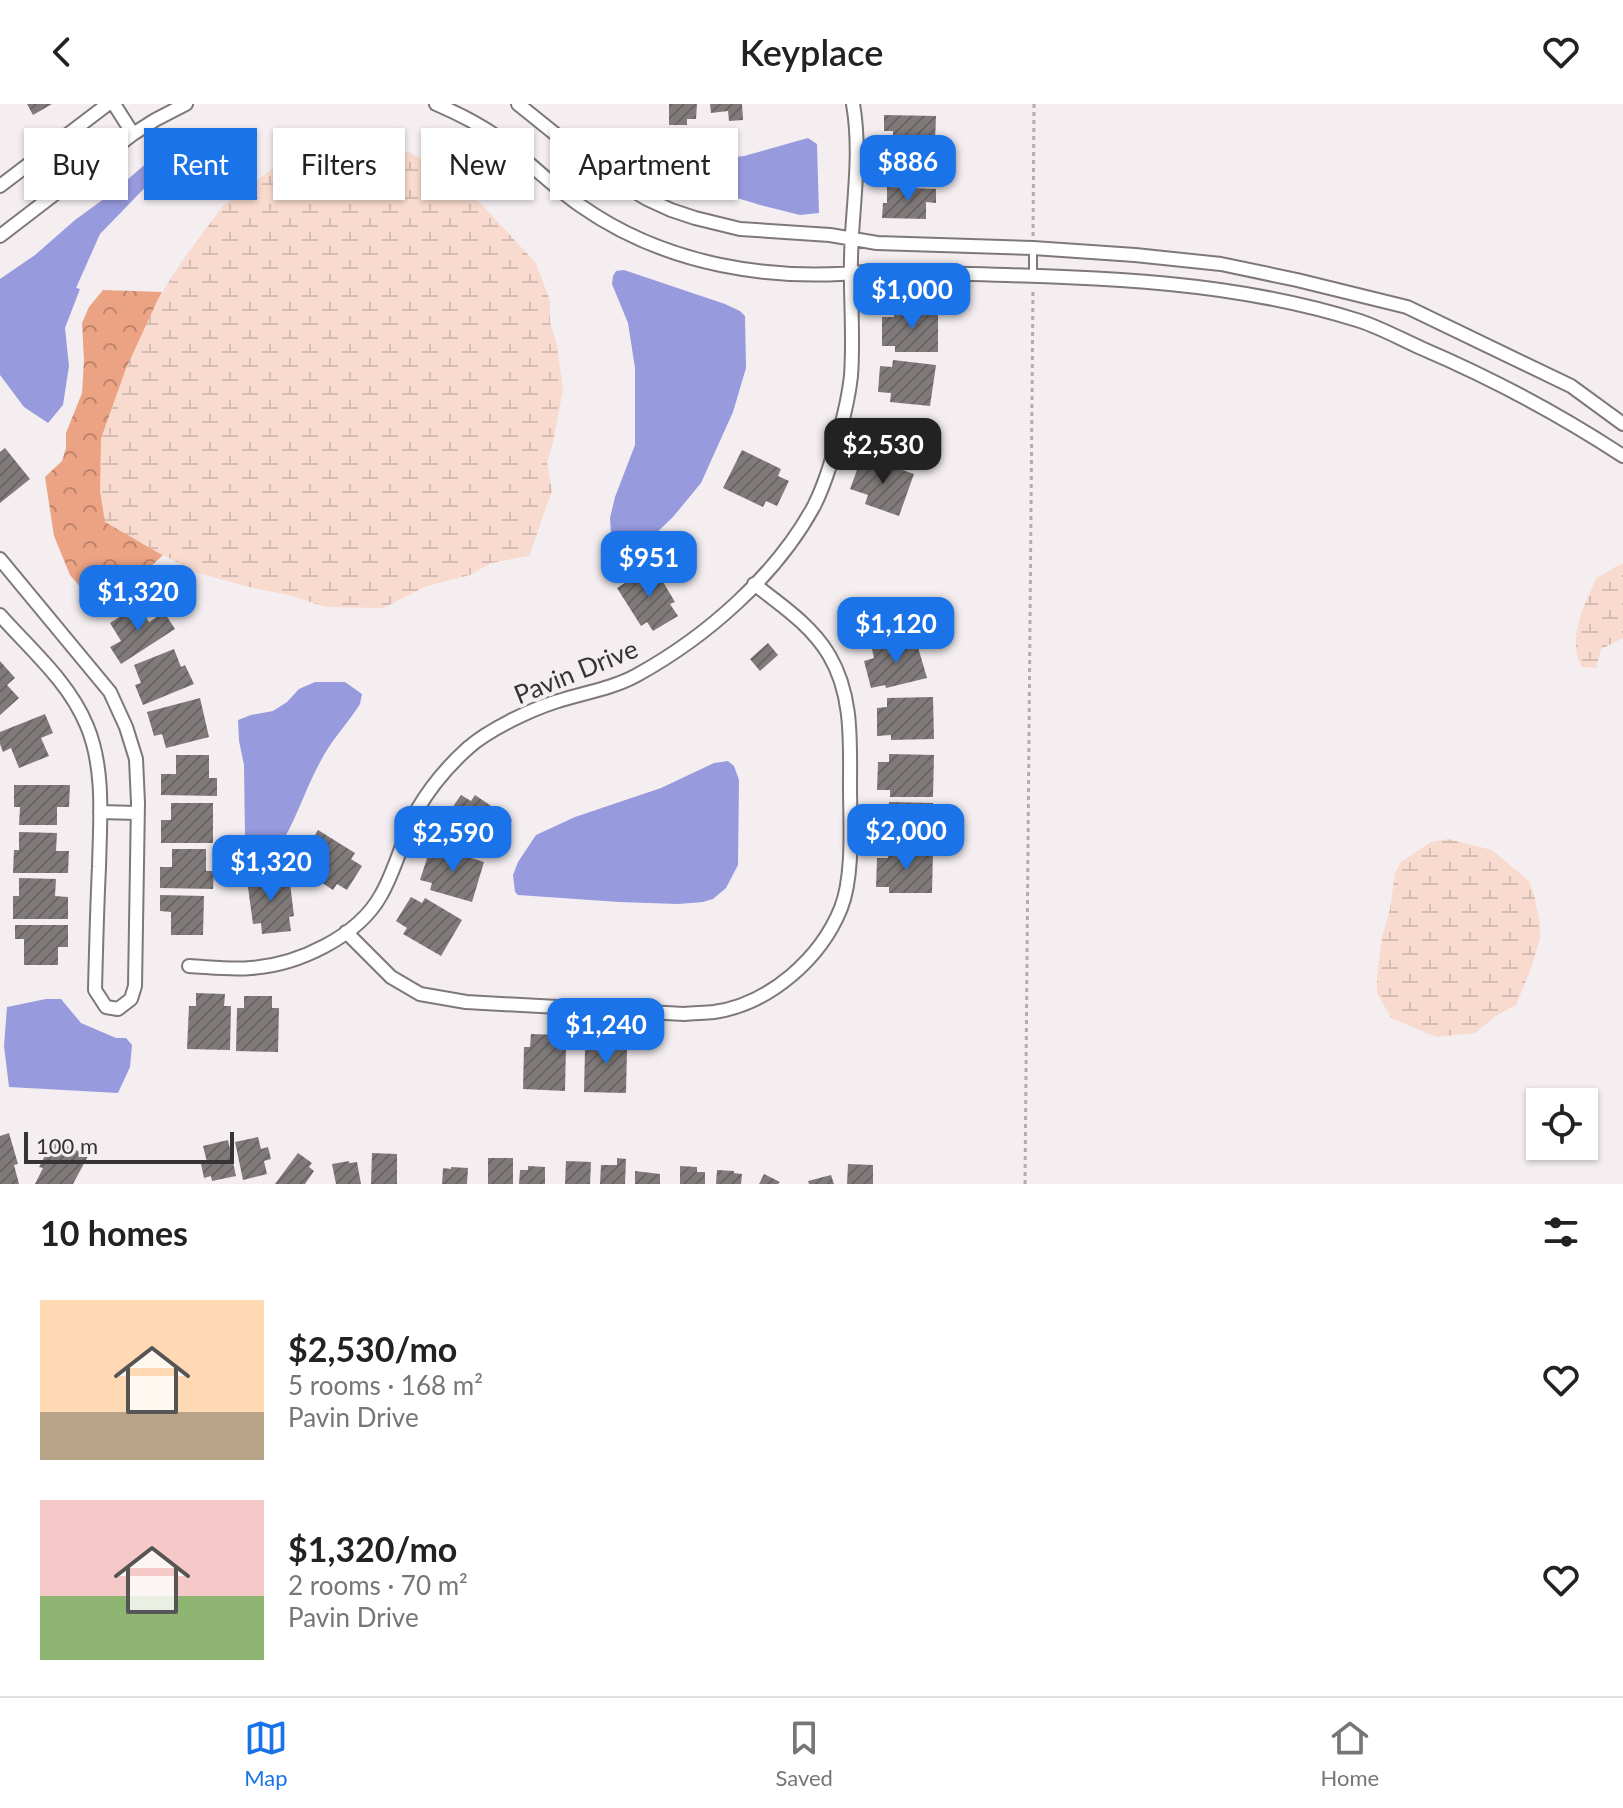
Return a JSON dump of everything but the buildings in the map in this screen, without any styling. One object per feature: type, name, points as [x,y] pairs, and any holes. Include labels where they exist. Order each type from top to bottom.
[{"type":"street","points":[[0,186],[108,104]]},
{"type":"street","points":[[114,104],[133,134]]},
{"type":"street","points":[[0,236],[133,134],[186,104]]},
{"type":"street","points":[[436,104],[493,134],[582,207],[666,251],[743,269],[777,272],[850,274],[874,271],[1100,278],[1188,285],[1281,301],[1361,322],[1509,388],[1623,456]]},
{"type":"street","points":[[518,104],[592,165],[647,199],[695,218],[740,229],[830,235],[877,243],[1135,255],[1221,264],[1297,280],[1407,307],[1571,386],[1623,424]]},
{"type":"street","name":"Pavin Drive","points":[[189,966],[250,969],[292,961],[321,949],[346,932],[370,913],[382,894],[417,811],[443,772],[472,745],[514,720],[554,702],[635,676],[716,623],[785,551],[814,505],[831,463],[851,377],[853,330],[850,274],[856,138],[853,104]]},
{"type":"street","points":[[0,559],[110,692],[136,759],[135,986],[131,999],[118,1009],[106,1007],[95,990],[100,812],[97,763],[88,727],[50,668],[0,615]]},
{"type":"street","points":[[346,932],[391,977],[420,994],[466,1002],[684,1014],[717,1012],[753,1000],[786,980],[819,948],[842,906],[849,869],[850,724],[842,687],[829,656],[800,620],[754,584]]},
{"type":"street","points":[[100,812],[137,813]]},
{"type":"lane","points":[[1033,248],[1033,276]]},
{"type":"path","points":[[1033,248],[1034,104]]},
{"type":"path","points":[[1025,1184],[1033,276]]},
{"type":"green space","points":[[405,151],[409,152],[421,159],[421,200],[476,200],[535,262],[550,301],[550,322],[557,345],[563,390],[547,462],[552,491],[529,556],[491,563],[470,575],[427,586],[383,608],[326,607],[198,573],[105,522],[100,491],[101,439],[126,369],[158,299],[182,261],[223,206],[231,200],[257,200],[257,180],[273,168],[273,200],[405,200]]},
{"type":"green space","points":[[103,290],[162,292],[126,369],[101,439],[137,540],[163,555],[102,612],[70,575],[54,536],[45,477],[62,461],[66,433],[82,393],[82,323],[89,307]]},
{"type":"green space","points":[[1623,564],[1623,638],[1601,649],[1596,668],[1582,667],[1576,645],[1579,621],[1587,598],[1597,577]]},
{"type":"green space","points":[[1448,839],[1492,850],[1528,880],[1534,894],[1540,938],[1516,1005],[1475,1033],[1436,1037],[1391,1018],[1377,993],[1377,976],[1395,873],[1401,862],[1431,842]]},
{"type":"water","points":[[808,138],[817,144],[819,213],[800,215],[738,198],[738,157]]},
{"type":"water","points":[[144,165],[144,189],[100,234],[76,288],[80,289],[65,328],[69,366],[63,405],[48,423],[24,407],[0,375],[0,279],[102,200],[128,200],[128,179]]},
{"type":"water","points":[[624,270],[740,311],[745,316],[746,368],[733,412],[701,483],[651,538],[626,552],[612,549],[610,518],[635,445],[635,368],[628,323],[612,284],[616,271]]},
{"type":"water","points":[[315,682],[345,682],[362,694],[360,704],[324,755],[274,855],[261,854],[245,839],[244,765],[238,720],[273,711],[299,689]]},
{"type":"water","points":[[728,761],[734,766],[739,780],[738,865],[726,888],[713,899],[678,904],[619,902],[518,895],[515,892],[513,875],[536,835],[575,817],[661,788],[714,763]]},
{"type":"water","points":[[61,999],[81,1023],[116,1038],[126,1038],[132,1045],[130,1067],[118,1093],[9,1087],[4,1046],[7,1007]]}]
